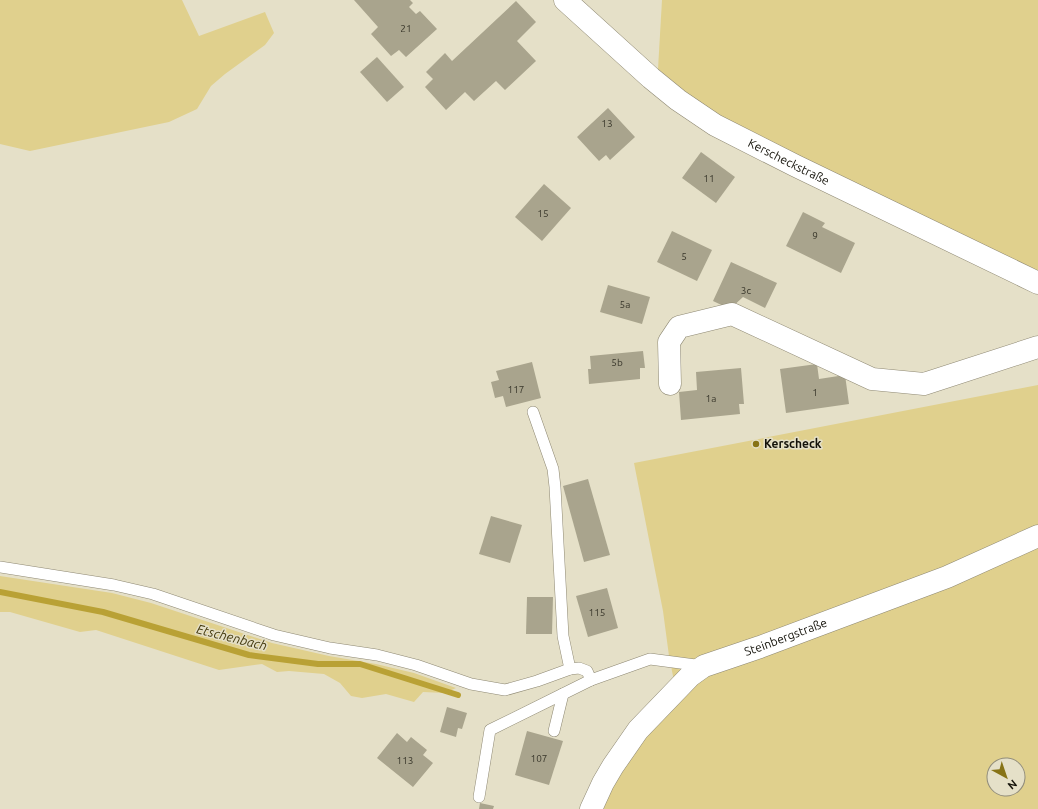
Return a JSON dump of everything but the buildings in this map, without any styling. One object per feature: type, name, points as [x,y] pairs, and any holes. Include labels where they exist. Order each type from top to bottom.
[{"type":"street","name":"Kerscheckstraße","points":[[565,0],[651,78],[678,100],[715,125],[796,166],[1038,283]]},
{"type":"street","points":[[670,384],[669,342],[679,327],[732,314],[872,379],[924,384],[1038,347]]},
{"type":"street","name":"Steinbergstraße","points":[[591,809],[613,766],[638,730],[690,676],[704,666],[760,647],[947,577],[1038,536]]},
{"type":"lane","points":[[533,412],[553,469],[563,636],[570,669]]},
{"type":"lane","points":[[0,567],[114,585],[153,594],[274,635],[330,648],[377,655],[416,665],[478,685],[504,690],[537,681],[570,669],[579,668],[587,671],[591,680]]},
{"type":"lane","points":[[479,797],[490,730],[591,680],[650,659],[704,666]]},
{"type":"lane","points":[[554,732],[563,694]]},
{"type":"shaded area","points":[[0,0],[182,0],[199,36],[265,12],[274,33],[265,45],[211,86],[197,109],[169,122],[30,151],[0,144]]},
{"type":"shaded area","points":[[662,0],[1038,0],[1038,271],[801,157],[721,116],[685,92],[658,69]]},
{"type":"shaded area","points":[[1038,385],[1038,809],[601,809],[633,751],[678,701],[669,656],[663,611],[634,463]]},
{"type":"shaded area","points":[[0,576],[112,593],[151,603],[272,643],[414,673],[456,688],[445,693],[423,692],[414,702],[386,694],[362,698],[351,696],[340,683],[324,674],[289,671],[277,672],[262,664],[219,670],[96,630],[80,632],[10,612],[0,612]]},
{"type":"waterway","name":"Etschenbach","points":[[0,592],[103,612],[249,655],[318,664],[360,664],[458,695]]},
{"type":"place","name":"Kerscheck","points":[[756,444]]}]
